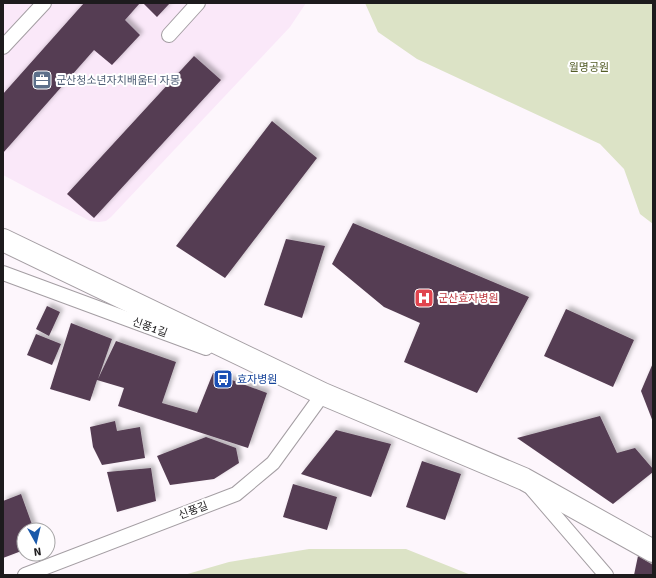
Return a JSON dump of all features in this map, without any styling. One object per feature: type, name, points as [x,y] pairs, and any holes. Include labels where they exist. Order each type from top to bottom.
[{"type":"street","points":[[3,240],[323,394],[524,479],[653,551]]},
{"type":"lane","points":[[3,47],[44,3]]},
{"type":"lane","points":[[170,35],[198,3]]},
{"type":"lane","name":"신풍1길","points":[[3,273],[297,382]]},
{"type":"lane","name":"신풍길","points":[[25,575],[236,494],[273,463],[323,394]]},
{"type":"lane","points":[[524,479],[606,575]]},
{"type":"shaded area","points":[[3,3],[306,3],[290,27],[111,217],[106,221],[99,222],[90,221],[3,175]]},
{"type":"green space","name":"월명공원","points":[[365,3],[653,3],[653,224],[640,214],[624,169],[600,144],[417,59],[378,32]]},
{"type":"green space","points":[[309,549],[406,549],[471,575],[184,575],[229,562]]},
{"type":"building","name":"군산청소년자치배움터 자몽","points":[[84,3],[140,3],[125,20],[140,35],[112,65],[94,50],[3,153],[3,94]]},
{"type":"building","points":[[143,3],[170,3],[157,17]]},
{"type":"building","points":[[194,56],[221,80],[94,218],[67,194]]},
{"type":"building","points":[[272,121],[317,158],[225,278],[176,246]]},
{"type":"building","points":[[353,223],[529,297],[477,393],[404,362],[420,323],[384,307],[332,264]]},
{"type":"building","points":[[286,239],[325,246],[302,318],[264,305]]},
{"type":"building","points":[[47,306],[60,312],[49,336],[36,329]]},
{"type":"building","points":[[566,309],[634,340],[613,387],[544,356]]},
{"type":"building","points":[[71,323],[112,339],[98,379],[116,341],[176,362],[162,403],[197,413],[213,373],[267,393],[248,448],[118,406],[124,388],[97,380],[90,401],[50,389]]},
{"type":"building","points":[[36,334],[61,344],[52,365],[27,355]]},
{"type":"building","points":[[653,363],[653,422],[641,391]]},
{"type":"building","points":[[600,416],[617,453],[635,448],[653,469],[653,472],[613,504],[517,438]]},
{"type":"building","points":[[115,421],[117,431],[140,427],[145,458],[102,465],[93,447],[90,427]]},
{"type":"building","points":[[336,430],[391,444],[371,497],[301,474]]},
{"type":"building","points":[[206,437],[236,448],[239,463],[214,479],[170,485],[157,456]]},
{"type":"building","points":[[422,461],[461,474],[445,520],[406,507]]},
{"type":"building","points":[[151,468],[156,501],[117,512],[107,472]]},
{"type":"building","points":[[293,484],[337,497],[327,530],[283,517]]},
{"type":"building","points":[[21,494],[31,522],[16,522],[16,553],[3,558],[3,501]]},
{"type":"building","points":[[638,556],[653,565],[653,575],[634,575]]},
{"type":"place","name":"군산청소년자치배움터 자몽","points":[[42,80]]},
{"type":"place","name":"군산효자병원","points":[[424,298]]},
{"type":"place","name":"효자병원","points":[[223,379]]}]
